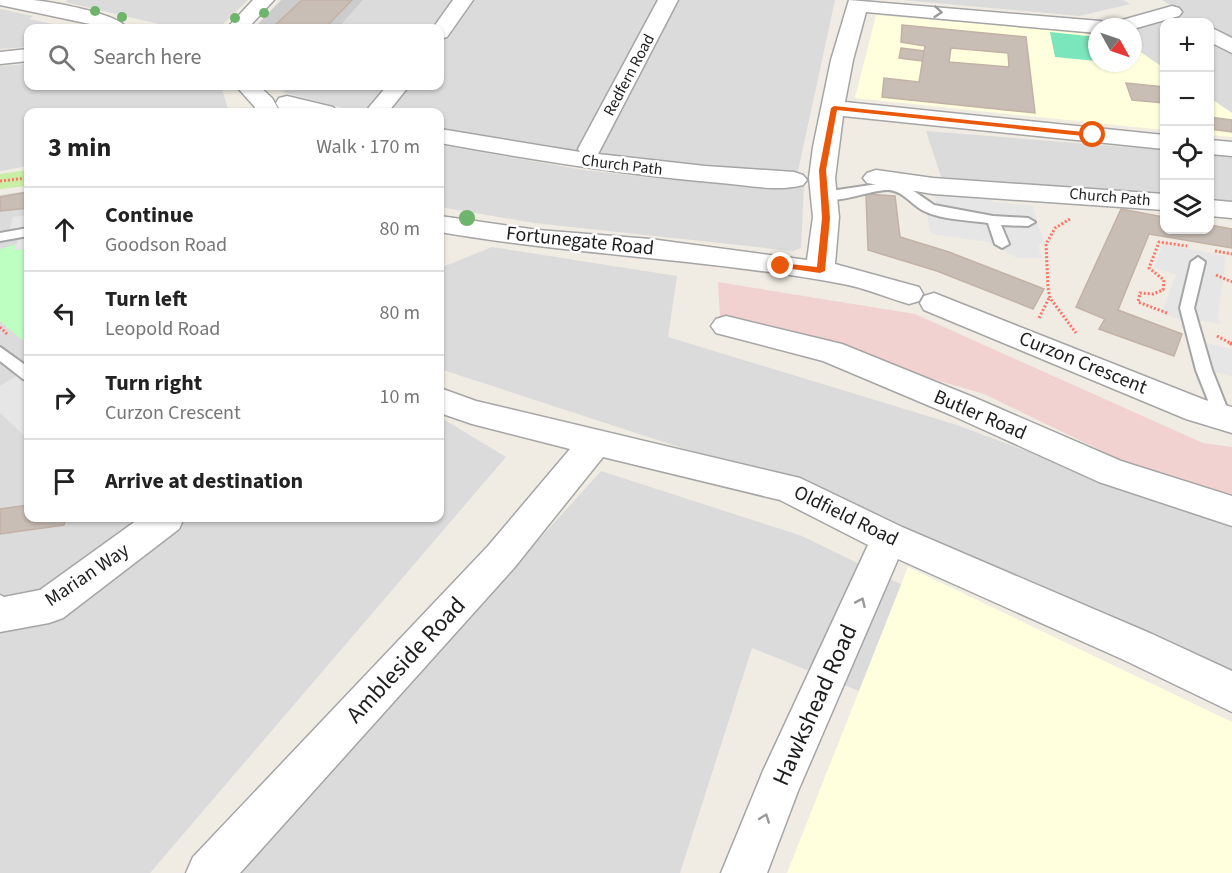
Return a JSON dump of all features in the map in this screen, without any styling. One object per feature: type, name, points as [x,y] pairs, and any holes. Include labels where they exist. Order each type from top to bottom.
[{"type":"street","points":[[5,0],[48,4],[108,24]]},
{"type":"street","points":[[241,24],[264,0]]},
{"type":"street","points":[[444,27],[463,0]]},
{"type":"street","name":"Redfern Road","points":[[590,149],[668,0]]},
{"type":"street","points":[[1152,0],[1183,18]]},
{"type":"street","points":[[820,271],[826,218],[822,170],[842,60],[859,3],[1088,26]]},
{"type":"street","points":[[1142,20],[1172,12]]},
{"type":"street","points":[[1214,36],[1232,47]]},
{"type":"street","points":[[0,58],[24,56]]},
{"type":"street","points":[[252,90],[264,103],[277,108]]},
{"type":"street","points":[[379,108],[395,90]]},
{"type":"street","points":[[834,108],[1160,142]]},
{"type":"street","name":"Church Path","points":[[444,137],[543,155],[644,169],[800,178]]},
{"type":"street","points":[[1214,147],[1232,149]]},
{"type":"street","name":"Church Path","points":[[876,178],[933,186],[1160,202]]},
{"type":"street","points":[[1214,208],[1232,210]]},
{"type":"street","name":"Fortunegate Road","points":[[444,225],[538,239],[650,248],[721,258]]},
{"type":"street","name":"Curzon Crescent","points":[[721,258],[848,275],[921,298],[1197,410],[1227,419]]},
{"type":"street","name":"Butler Road","points":[[726,326],[831,352],[962,406],[1111,472],[1232,511]]},
{"type":"street","name":"Oldfield Road","points":[[444,402],[472,412],[788,488],[889,538],[1127,642],[1232,692]]},
{"type":"street","name":"Ambleside Road","points":[[209,873],[501,557],[596,441]]},
{"type":"street","name":"Marian Way","points":[[0,614],[49,606],[148,523]]},
{"type":"street","name":"Hawkshead Road","points":[[744,873],[778,786],[889,538]]},
{"type":"lane","points":[[824,196],[891,186],[904,190],[929,208],[940,211],[993,220],[1028,222]]},
{"type":"lane","points":[[993,220],[1002,244]]},
{"type":"lane","points":[[0,237],[24,233]]},
{"type":"lane","points":[[1198,262],[1187,308],[1204,370],[1227,419]]},
{"type":"lane","points":[[0,352],[24,372]]},
{"type":"path","points":[[0,181],[24,178]]},
{"type":"path","points":[[1076,216],[1055,228],[1046,244],[1048,288],[1050,298],[1067,321],[1101,356],[1099,370]]},
{"type":"shaded area","points":[[68,0],[248,0],[223,24],[159,24],[65,2]]},
{"type":"shaded area","points":[[281,0],[363,0],[342,24],[258,24]]},
{"type":"shaded area","points":[[363,0],[835,0],[798,171],[660,164],[562,150],[444,130],[444,108],[343,108],[282,92],[284,90],[444,90],[444,24],[342,24]]},
{"type":"shaded area","points":[[902,0],[1123,0],[1130,4],[1079,16]]},
{"type":"shaded area","points":[[1162,0],[1232,0],[1232,113],[1214,101],[1214,18],[1169,18],[1184,13]]},
{"type":"shaded area","points":[[0,9],[33,16],[29,19],[53,24],[24,24],[24,47],[0,49]]},
{"type":"shaded area","points":[[876,15],[1088,33],[1088,72],[1142,72],[1142,53],[1160,65],[1160,130],[855,98]]},
{"type":"shaded area","points":[[1160,21],[1160,65],[1142,53],[1142,27]]},
{"type":"shaded area","points":[[24,64],[24,90],[222,90],[228,108],[24,108],[24,167],[0,171],[0,66]]},
{"type":"shaded area","points":[[1214,101],[1232,113],[1232,137],[1214,135]]},
{"type":"shaded area","points":[[926,131],[1160,150],[1160,195],[941,177]]},
{"type":"shaded area","points":[[444,146],[584,170],[663,179],[804,186],[801,248],[793,251],[534,223],[444,208]]},
{"type":"shaded area","points":[[1214,154],[1232,156],[1232,204],[1214,202]]},
{"type":"shaded area","points":[[24,192],[24,522],[444,522],[444,419],[506,457],[150,873],[0,873],[0,195]]},
{"type":"shaded area","points":[[935,194],[990,198],[992,202],[1033,206],[1046,244],[1038,245],[1042,258],[1017,258],[988,242],[931,234],[926,211],[936,204]]},
{"type":"shaded area","points":[[24,216],[24,249],[14,250],[21,233],[8,235],[13,217]]},
{"type":"shaded area","points":[[1163,244],[1226,256],[1218,314],[1220,324],[1183,321],[1161,313],[1176,275],[1154,267]]},
{"type":"shaded area","points":[[492,247],[677,276],[668,337],[957,425],[1232,528],[1232,671],[823,494],[444,370],[444,266]]},
{"type":"shaded area","points":[[718,282],[915,314],[1203,443],[1232,447],[1232,514],[984,394],[720,317]]},
{"type":"shaded area","points":[[1196,341],[1232,349],[1232,376],[1204,370]]},
{"type":"shaded area","points":[[24,371],[24,435],[0,413],[0,386]]},
{"type":"shaded area","points":[[601,471],[802,536],[1056,660],[1053,769],[752,648],[680,873],[237,873]]},
{"type":"shaded area","points":[[908,567],[1232,722],[1232,873],[787,873]]},
{"type":"green space","points":[[1050,32],[1088,36],[1088,60],[1055,57]]},
{"type":"green space","points":[[24,171],[24,186],[0,189],[0,174]]},
{"type":"green space","points":[[17,244],[14,250],[24,249],[24,342],[0,321],[0,249]]},
{"type":"building","points":[[302,0],[352,0],[329,24],[276,24]]},
{"type":"building","points":[[902,25],[1026,37],[1035,113],[882,97],[884,78],[919,82],[925,46],[901,42]],"holes":[[[951,48],[1008,53],[1009,67],[949,62]]]},
{"type":"building","points":[[901,48],[924,51],[922,61],[899,58]]},
{"type":"building","points":[[1126,83],[1160,87],[1160,103],[1132,100]]},
{"type":"building","points":[[1214,118],[1232,120],[1232,132],[1214,130]]},
{"type":"building","points":[[24,193],[24,208],[0,211],[0,197]]},
{"type":"building","points":[[866,194],[895,196],[900,237],[949,252],[1044,289],[1033,309],[937,271],[868,250]]},
{"type":"building","points":[[1121,209],[1160,216],[1160,234],[1214,234],[1214,226],[1232,229],[1232,248],[1149,234],[1118,310],[1182,334],[1174,356],[1099,329],[1105,319],[1076,307]]},
{"type":"building","points":[[24,506],[24,522],[65,522],[64,525],[0,534],[0,509]]},
{"type":"route","points":[[781,266],[820,271],[826,218],[822,170],[834,108],[1093,135]]}]
